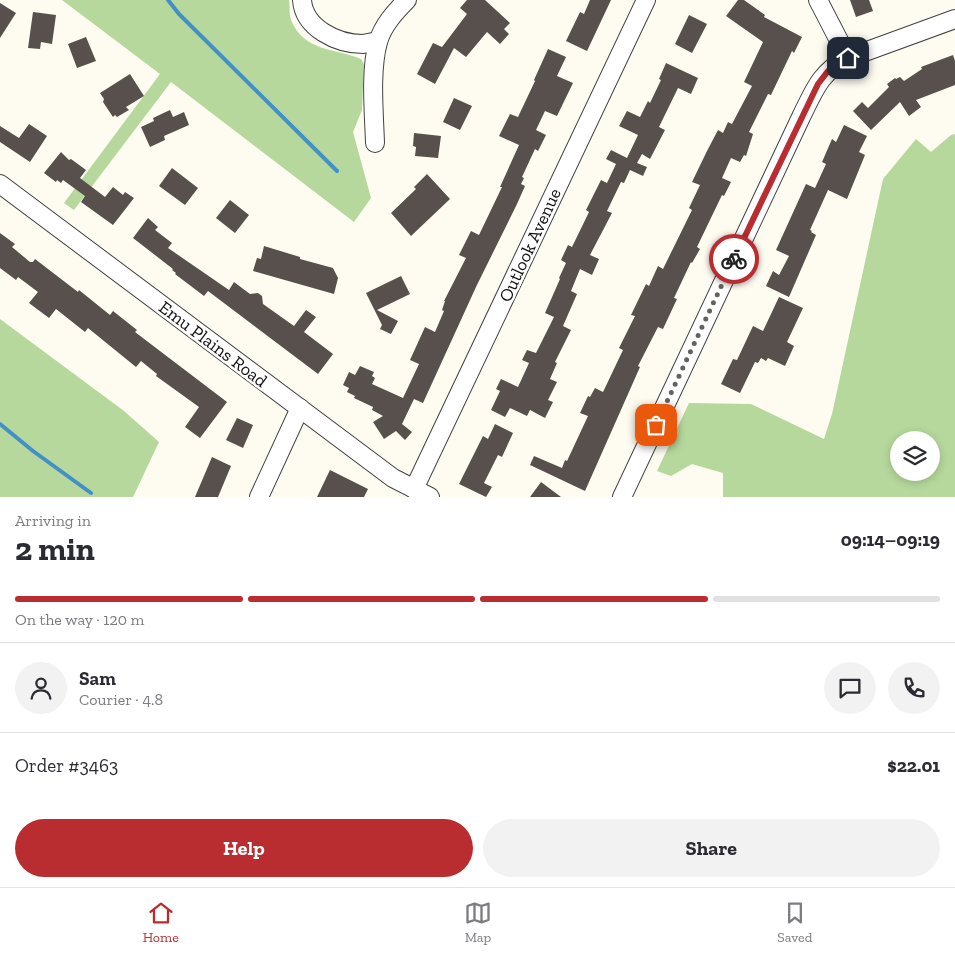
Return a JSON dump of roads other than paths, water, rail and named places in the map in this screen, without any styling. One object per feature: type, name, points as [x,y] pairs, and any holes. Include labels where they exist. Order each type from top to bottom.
[{"type":"street","points":[[302,0],[306,15],[323,32],[334,38],[364,44],[378,41]]},
{"type":"street","points":[[374,143],[374,86],[378,41],[388,22],[406,0]]},
{"type":"street","name":"Outlook Avenue","points":[[414,489],[646,0]]},
{"type":"street","points":[[818,0],[848,58]]},
{"type":"street","points":[[622,497],[813,94],[828,71],[848,58],[955,19]]},
{"type":"street","name":"Emu Plains Road","points":[[0,184],[393,478],[430,497]]},
{"type":"street","points":[[259,497],[300,408]]},
{"type":"waterway","points":[[168,0],[179,14],[337,171]]},
{"type":"waterway","points":[[0,424],[33,451],[91,493]]}]
